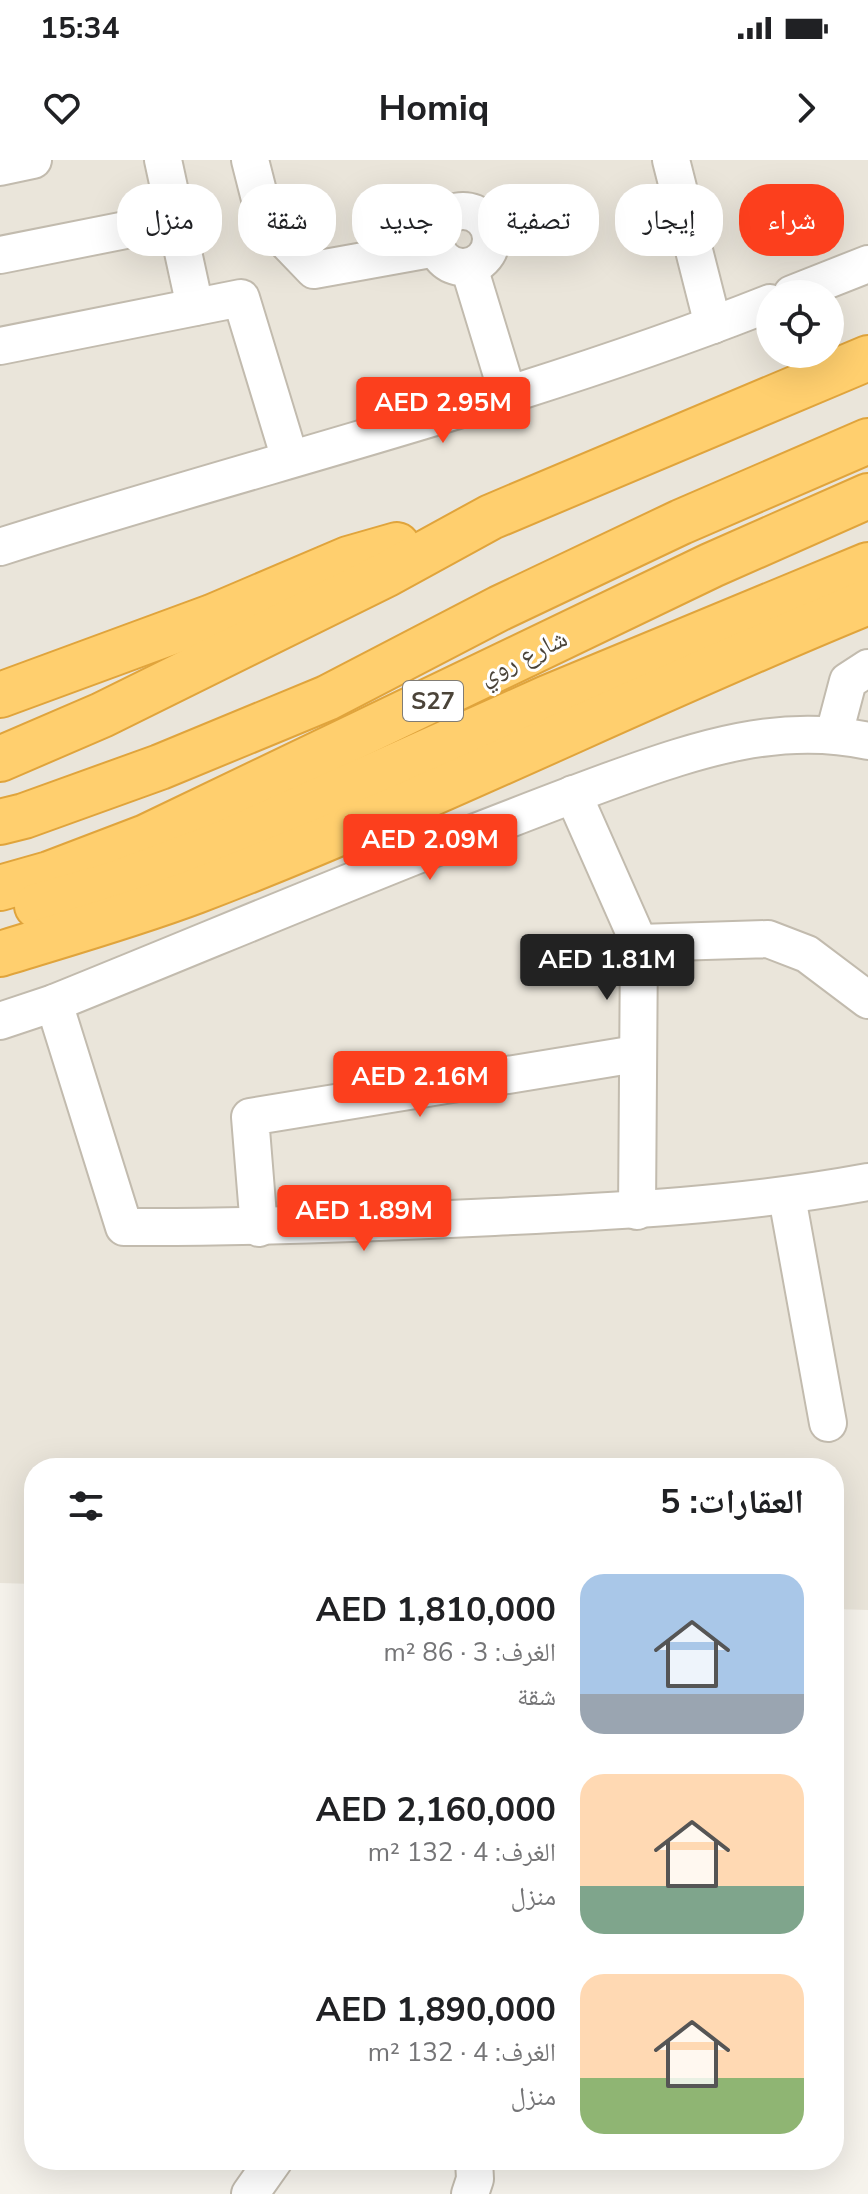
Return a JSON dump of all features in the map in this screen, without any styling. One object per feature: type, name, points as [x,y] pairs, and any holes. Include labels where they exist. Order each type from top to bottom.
[{"type":"highway","points":[[0,759],[116,708],[387,574],[491,517],[868,358]]},
{"type":"highway","name":"شارع روي","points":[[0,822],[160,767],[327,698],[514,601],[681,522],[868,441]]},
{"type":"highway","name":"شارع روي","points":[[0,888],[49,874],[146,837],[712,565],[864,498]]},
{"type":"highway","points":[[0,695],[212,617],[348,559],[491,517]]},
{"type":"highway","points":[[0,916],[111,885],[224,843],[547,698],[868,565]]},
{"type":"highway","points":[[0,954],[195,891],[476,773],[747,651],[868,602]]},
{"type":"street","points":[[0,167],[33,160]]},
{"type":"street","points":[[163,160],[168,184]]},
{"type":"street","points":[[250,160],[265,219],[314,270],[392,256]]},
{"type":"street","points":[[671,160],[713,325]]},
{"type":"street","points":[[440,256],[450,265],[469,267],[478,264],[490,249],[490,230],[479,215],[462,211]]},
{"type":"street","points":[[0,255],[117,232]]},
{"type":"street","points":[[184,256],[195,307]]},
{"type":"street","points":[[827,280],[868,264]]},
{"type":"street","points":[[469,267],[508,395]]},
{"type":"street","points":[[0,346],[241,298],[290,459]]},
{"type":"street","points":[[0,547],[508,395],[756,308]]},
{"type":"street","points":[[0,535],[92,517]]},
{"type":"street","points":[[0,1021],[54,1003],[573,794],[727,742],[786,734],[851,737],[848,681],[868,668]]},
{"type":"street","points":[[573,794],[639,943],[637,1211]]},
{"type":"street","points":[[639,943],[768,939],[807,954],[868,1000]]},
{"type":"street","points":[[54,1003],[124,1227],[259,1228],[637,1211],[787,1197],[868,1182]]},
{"type":"street","points":[[259,1228],[250,1117],[636,1054]]},
{"type":"street","points":[[787,1197],[828,1423]]},
{"type":"street","points":[[250,2194],[267,2170]]},
{"type":"street","points":[[470,2194],[475,2170]]},
{"type":"shaded area","points":[[0,160],[868,160],[868,1610],[844,1609],[844,1458],[24,1458],[24,1584],[0,1583]]}]
